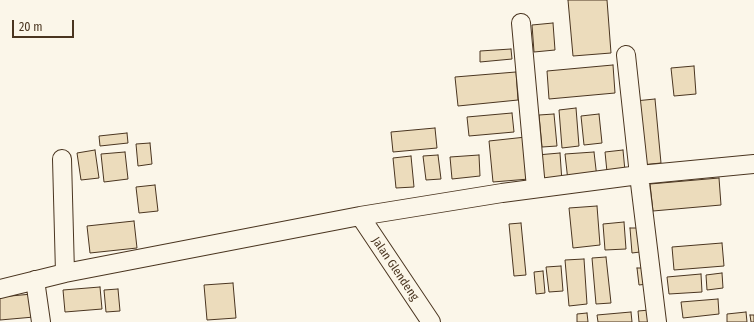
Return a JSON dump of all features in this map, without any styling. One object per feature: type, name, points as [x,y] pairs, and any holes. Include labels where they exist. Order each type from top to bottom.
[{"type":"street","points":[[521,23],[536,188]]},
{"type":"street","points":[[626,55],[639,175],[658,322]]},
{"type":"street","points":[[62,159],[65,273]]},
{"type":"street","points":[[0,289],[65,273],[360,216],[536,188],[639,175],[754,164]]},
{"type":"street","name":"Jalan Glendeng","points":[[360,216],[431,322]]},
{"type":"street","points":[[35,280],[41,322]]},
{"type":"building","points":[[568,0],[607,0],[611,53],[573,56]]},
{"type":"building","points":[[553,23],[555,50],[534,52],[532,25]]},
{"type":"building","points":[[511,49],[512,59],[480,62],[480,51]]},
{"type":"building","points":[[613,65],[615,93],[549,99],[547,71]]},
{"type":"building","points":[[694,66],[696,94],[674,96],[671,68]]},
{"type":"building","points":[[516,72],[518,100],[458,106],[455,77]]},
{"type":"building","points":[[655,99],[661,163],[641,165],[635,101]]},
{"type":"building","points":[[576,108],[579,146],[562,148],[559,110]]},
{"type":"building","points":[[512,113],[514,132],[469,136],[467,117]]},
{"type":"building","points":[[554,114],[557,146],[542,147],[539,115]]},
{"type":"building","points":[[599,114],[602,143],[584,145],[581,116]]},
{"type":"building","points":[[435,128],[437,148],[393,152],[391,132]]},
{"type":"building","points":[[127,133],[128,143],[100,146],[99,136]]},
{"type":"building","points":[[526,137],[529,179],[493,182],[489,141]]},
{"type":"building","points":[[150,143],[152,164],[138,166],[136,144]]},
{"type":"building","points":[[95,150],[99,178],[81,180],[77,153]]},
{"type":"building","points":[[623,150],[625,171],[607,172],[605,152]]},
{"type":"building","points":[[125,152],[128,179],[104,182],[101,154]]},
{"type":"building","points":[[594,152],[597,178],[568,181],[565,154]]},
{"type":"building","points":[[560,153],[562,182],[540,184],[537,155]]},
{"type":"building","points":[[438,155],[441,179],[426,180],[423,156]]},
{"type":"building","points":[[479,155],[480,176],[452,179],[450,157]]},
{"type":"building","points":[[411,156],[414,187],[396,188],[393,158]]},
{"type":"building","points":[[719,178],[721,205],[653,211],[650,184]]},
{"type":"building","points":[[155,185],[158,211],[139,213],[136,187]]},
{"type":"building","points":[[597,206],[600,245],[573,248],[569,208]]},
{"type":"building","points":[[134,221],[137,248],[90,253],[87,226]]},
{"type":"building","points":[[624,222],[626,249],[605,250],[603,224]]},
{"type":"building","points":[[521,223],[526,275],[514,276],[509,224]]},
{"type":"building","points":[[630,228],[638,228],[640,252],[632,253]]},
{"type":"building","points":[[722,243],[724,266],[674,270],[672,247]]},
{"type":"building","points":[[606,257],[611,303],[596,304],[592,258]]},
{"type":"building","points":[[584,259],[587,304],[569,306],[565,260]]},
{"type":"building","points":[[561,266],[563,291],[549,292],[546,267]]},
{"type":"building","points":[[637,268],[645,268],[647,284],[639,285]]},
{"type":"building","points":[[543,271],[545,293],[536,294],[534,272]]},
{"type":"building","points":[[722,273],[723,288],[707,290],[706,275]]},
{"type":"building","points":[[701,274],[702,292],[669,294],[667,277]]},
{"type":"building","points":[[233,283],[236,318],[207,320],[204,285]]},
{"type":"building","points":[[100,287],[102,309],[65,312],[63,290]]},
{"type":"building","points":[[118,289],[120,311],[106,312],[104,290]]},
{"type":"building","points":[[32,294],[34,317],[0,320],[0,297]]},
{"type":"building","points":[[718,299],[719,314],[683,318],[681,302]]},
{"type":"building","points":[[650,310],[651,322],[639,322],[638,311]]},
{"type":"building","points":[[631,312],[632,322],[598,322],[597,315]]},
{"type":"building","points":[[746,312],[747,322],[727,322],[727,314]]},
{"type":"building","points":[[587,313],[588,322],[577,322],[577,314]]},
{"type":"building","points":[[750,315],[754,315],[754,322],[751,322]]}]
